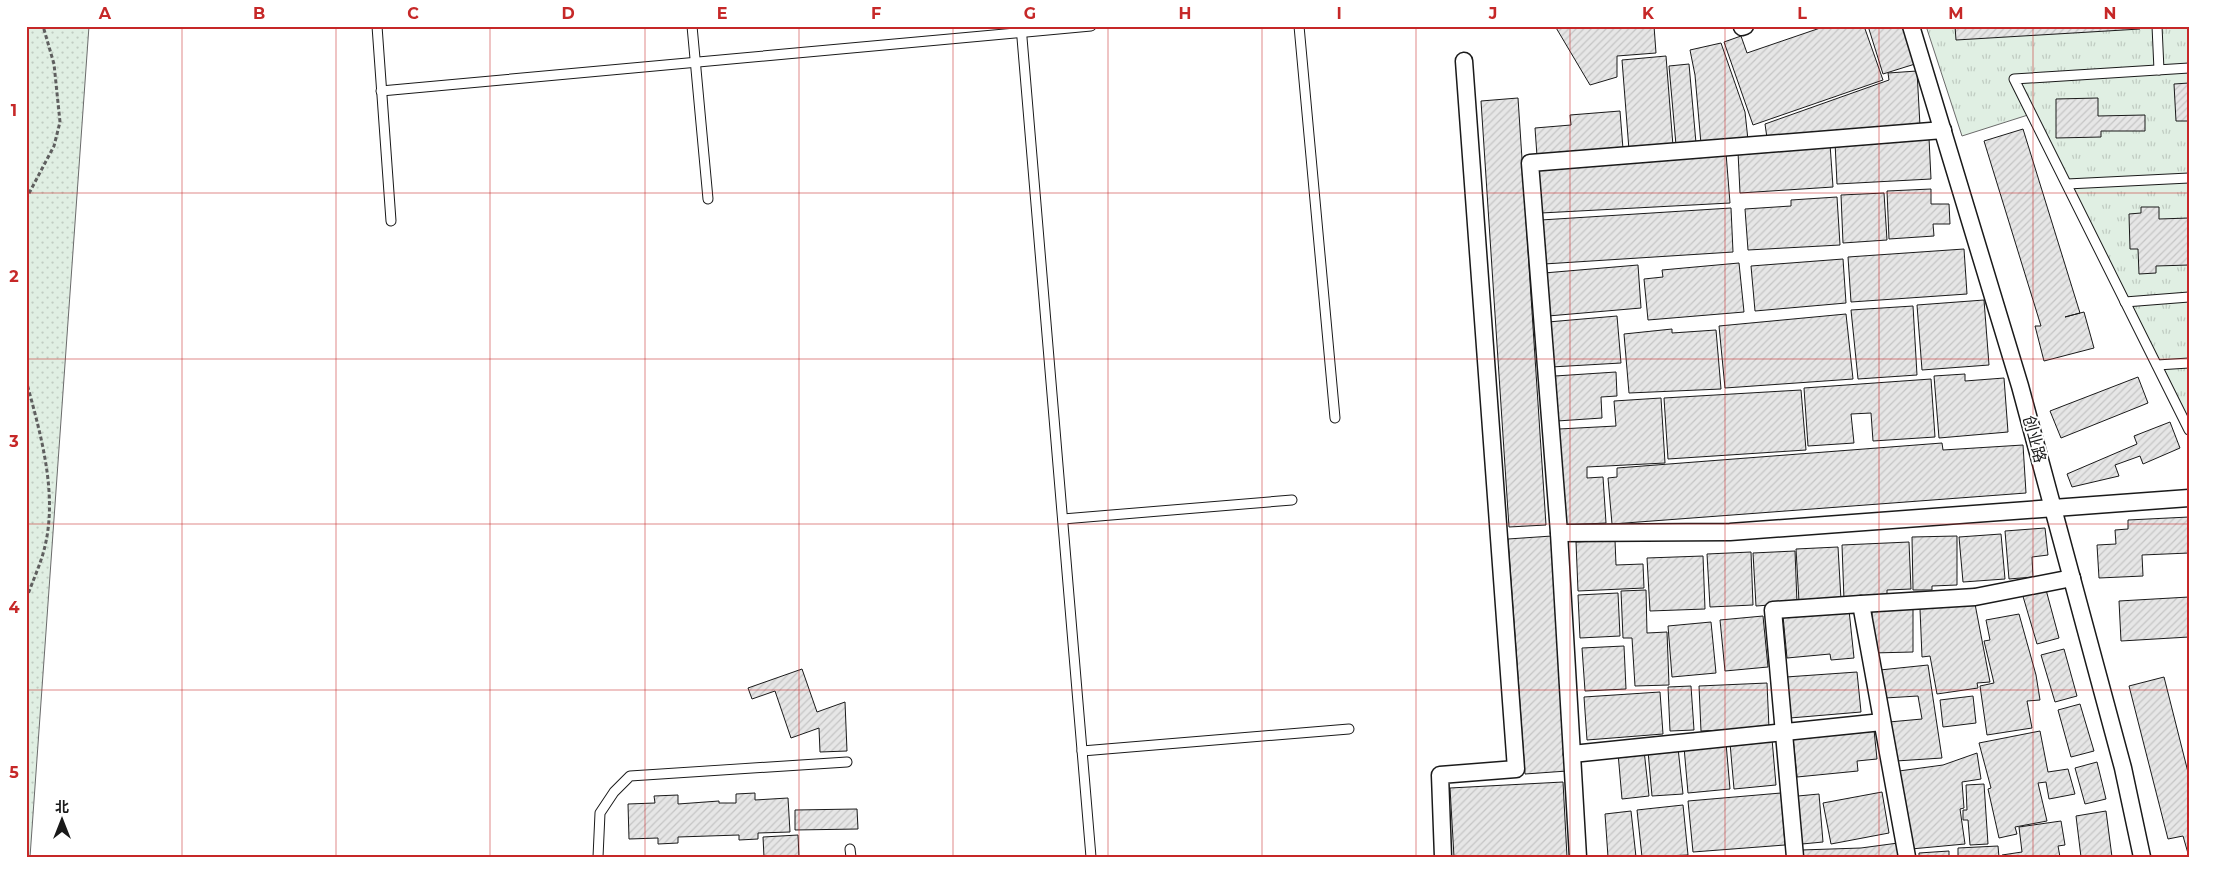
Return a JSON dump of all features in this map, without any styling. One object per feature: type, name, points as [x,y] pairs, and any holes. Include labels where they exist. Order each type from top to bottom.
[{"type":"street","name":"创业路","points":[[1911,26],[2020,386],[2123,768],[2142,857]]},
{"type":"street","points":[[1443,857],[1440,775],[1516,768],[1464,61]]},
{"type":"street","points":[[1578,857],[1559,533],[1530,163],[1943,130]]},
{"type":"street","points":[[1559,533],[1730,532],[2189,498]]},
{"type":"street","points":[[1795,857],[1773,610],[1975,597],[2072,578]]},
{"type":"street","points":[[1861,604],[1907,857]]},
{"type":"street","points":[[1572,754],[1882,722]]},
{"type":"lane","points":[[377,26],[391,222]]},
{"type":"lane","points":[[692,26],[708,199]]},
{"type":"lane","points":[[381,91],[1022,29],[1091,26]]},
{"type":"lane","points":[[1300,26],[1335,418]]},
{"type":"lane","points":[[2157,26],[2159,70]]},
{"type":"lane","points":[[1022,29],[1091,857]]},
{"type":"lane","points":[[2189,68],[2014,79],[2189,430]]},
{"type":"lane","points":[[2067,184],[2189,178]]},
{"type":"lane","points":[[2125,302],[2189,297]]},
{"type":"lane","points":[[2157,365],[2189,363]]},
{"type":"lane","points":[[1062,519],[1292,500]]},
{"type":"lane","points":[[1082,751],[1349,729]]},
{"type":"lane","points":[[598,857],[600,813],[614,792],[630,776],[847,762]]},
{"type":"path","points":[[26,200],[54,146],[60,122],[54,64],[43,26]]},
{"type":"path","points":[[26,380],[38,425],[50,495],[46,545],[26,600]]},
{"type":"green space","points":[[26,26],[89,26],[30,857],[26,857]]},
{"type":"green space","points":[[1926,26],[2189,26],[2189,430],[2031,114],[1962,136]]},
{"type":"building","points":[[1555,26],[1654,26],[1656,53],[1617,56],[1617,77],[1590,85]]},
{"type":"building","points":[[1826,26],[1864,26],[1883,80],[1753,125],[1724,42],[1741,36],[1747,53]]},
{"type":"building","points":[[1868,26],[1903,26],[1915,64],[1883,74]]},
{"type":"building","points":[[1955,26],[2139,26],[2140,29],[1956,40]]},
{"type":"building","points":[[1721,43],[1745,112],[1748,140],[1701,144],[1695,75],[1690,50]]},
{"type":"building","points":[[1666,56],[1673,146],[1629,150],[1622,60]]},
{"type":"building","points":[[1689,64],[1696,143],[1676,145],[1669,66]]},
{"type":"building","points":[[1917,71],[1920,126],[1767,138],[1765,124],[1889,80],[1888,73]]},
{"type":"building","points":[[2189,83],[2189,121],[2176,121],[2174,84]]},
{"type":"building","points":[[1518,98],[1546,525],[1509,527],[1481,101]]},
{"type":"building","points":[[2098,98],[2098,116],[2145,115],[2145,131],[2101,131],[2101,137],[2056,138],[2056,99]]},
{"type":"building","points":[[1620,111],[1623,149],[1537,156],[1535,128],[1571,125],[1570,115]]},
{"type":"building","points":[[2023,129],[2080,313],[2065,317],[2084,312],[2094,348],[2044,361],[2035,326],[2041,326],[1984,141]]},
{"type":"building","points":[[1929,138],[1931,179],[1837,184],[1835,142]]},
{"type":"building","points":[[1830,144],[1833,187],[1740,193],[1738,152]]},
{"type":"building","points":[[1726,153],[1730,203],[1541,213],[1539,168]]},
{"type":"building","points":[[1931,189],[1931,204],[1949,204],[1950,224],[1933,224],[1934,236],[1889,239],[1887,191]]},
{"type":"building","points":[[1884,193],[1887,240],[1843,243],[1841,195]]},
{"type":"building","points":[[1837,197],[1840,245],[1748,250],[1745,209],[1791,206],[1791,200]]},
{"type":"building","points":[[2141,207],[2159,207],[2159,219],[2189,218],[2189,265],[2156,266],[2156,273],[2139,274],[2138,249],[2130,249],[2129,214],[2141,213]]},
{"type":"building","points":[[1731,208],[1733,252],[1544,264],[1541,220]]},
{"type":"building","points":[[1964,249],[1967,294],[1851,302],[1848,257]]},
{"type":"building","points":[[1843,259],[1846,303],[1755,311],[1751,266]]},
{"type":"building","points":[[1739,263],[1744,312],[1648,320],[1644,279],[1663,277],[1662,270]]},
{"type":"building","points":[[1638,265],[1641,308],[1548,316],[1544,273]]},
{"type":"building","points":[[1984,300],[1989,365],[1922,370],[1917,305]]},
{"type":"building","points":[[1913,306],[1917,375],[1858,379],[1851,310]]},
{"type":"building","points":[[1846,314],[1853,379],[1725,388],[1719,326]]},
{"type":"building","points":[[1617,316],[1621,363],[1551,367],[1548,322]]},
{"type":"building","points":[[1672,329],[1672,333],[1716,330],[1721,389],[1629,393],[1624,334]]},
{"type":"building","points":[[1616,372],[1617,396],[1601,397],[1602,418],[1557,421],[1555,376]]},
{"type":"building","points":[[1965,374],[1965,381],[2004,378],[2008,432],[1939,438],[1934,376]]},
{"type":"building","points":[[2138,377],[2148,403],[2061,438],[2050,411]]},
{"type":"building","points":[[1931,379],[1935,437],[1873,441],[1871,413],[1851,414],[1854,443],[1808,446],[1804,388]]},
{"type":"building","points":[[1801,390],[1806,450],[1668,459],[1664,398]]},
{"type":"building","points":[[1661,398],[1665,463],[1587,467],[1587,478],[1603,477],[1606,523],[1565,525],[1559,429],[1616,426],[1614,401]]},
{"type":"building","points":[[2170,422],[2180,448],[2143,464],[2140,456],[2115,465],[2119,476],[2072,487],[2067,474],[2137,444],[2134,436]]},
{"type":"building","points":[[1942,443],[1943,450],[2023,445],[2026,493],[1612,524],[1608,478],[1617,477],[1617,468]]},
{"type":"building","points":[[2189,517],[2189,553],[2142,555],[2143,576],[2099,578],[2097,545],[2116,544],[2115,530],[2128,529],[2128,520]]},
{"type":"building","points":[[2045,528],[2048,555],[2032,557],[2033,577],[2009,579],[2005,531]]},
{"type":"building","points":[[2001,534],[2005,579],[1963,582],[1959,537]]},
{"type":"building","points":[[1552,536],[1567,771],[1525,774],[1508,539]]},
{"type":"building","points":[[1957,536],[1957,585],[1932,586],[1932,590],[1913,590],[1912,537]]},
{"type":"building","points":[[1615,540],[1616,565],[1643,564],[1644,588],[1578,591],[1576,542]]},
{"type":"building","points":[[1909,542],[1911,589],[1887,590],[1887,599],[1844,600],[1842,545]]},
{"type":"building","points":[[1838,547],[1841,600],[1799,602],[1796,549]]},
{"type":"building","points":[[1795,551],[1797,603],[1756,606],[1753,553]]},
{"type":"building","points":[[1751,552],[1753,605],[1710,607],[1707,554]]},
{"type":"building","points":[[1703,556],[1705,609],[1650,611],[1647,558]]},
{"type":"building","points":[[2045,586],[2059,638],[2037,644],[2022,593]]},
{"type":"building","points":[[1646,590],[1647,633],[1667,632],[1669,685],[1635,686],[1632,638],[1623,638],[1621,591]]},
{"type":"building","points":[[1618,593],[1620,636],[1580,638],[1578,595]]},
{"type":"building","points":[[2189,597],[2189,637],[2121,641],[2119,601]]},
{"type":"building","points":[[1975,604],[1990,682],[1977,683],[1978,688],[1937,694],[1930,656],[1922,657],[1920,609]]},
{"type":"building","points":[[1872,608],[1913,608],[1913,652],[1872,653]]},
{"type":"building","points":[[1849,610],[1854,658],[1831,660],[1830,654],[1787,658],[1783,616]]},
{"type":"building","points":[[2019,614],[2036,675],[2040,700],[2027,701],[2032,728],[1987,735],[1980,686],[1994,683],[1984,641],[1990,640],[1986,620]]},
{"type":"building","points":[[1763,616],[1768,667],[1725,671],[1720,620]]},
{"type":"building","points":[[1711,622],[1716,673],[1672,677],[1668,626]]},
{"type":"building","points":[[1624,646],[1626,689],[1585,691],[1582,648]]},
{"type":"building","points":[[2064,649],[2077,696],[2055,702],[2041,655]]},
{"type":"building","points":[[1928,665],[1942,758],[1896,761],[1889,722],[1922,719],[1918,696],[1885,698],[1880,670]]},
{"type":"building","points":[[802,669],[817,712],[845,702],[847,751],[820,752],[819,728],[791,738],[775,691],[752,699],[748,688]]},
{"type":"building","points":[[1857,672],[1861,712],[1790,718],[1786,677]]},
{"type":"building","points":[[2164,677],[2189,776],[2189,857],[2183,836],[2168,839],[2129,686]]},
{"type":"building","points":[[1767,683],[1769,728],[1701,731],[1699,686]]},
{"type":"building","points":[[1691,686],[1694,730],[1670,731],[1668,687]]},
{"type":"building","points":[[1660,692],[1663,734],[1587,740],[1584,697]]},
{"type":"building","points":[[1973,696],[1976,723],[1943,727],[1940,700]]},
{"type":"building","points":[[2080,704],[2094,751],[2071,757],[2058,710]]},
{"type":"building","points":[[1874,730],[1877,759],[1857,761],[1858,771],[1797,777],[1793,738]]},
{"type":"building","points":[[2040,731],[2048,772],[2068,769],[2075,794],[2049,799],[2046,782],[2038,783],[2047,821],[2015,827],[2017,834],[1999,838],[1988,789],[1991,788],[1979,743]]},
{"type":"building","points":[[1772,739],[1776,785],[1734,789],[1730,743]]},
{"type":"building","points":[[1726,743],[1730,789],[1688,793],[1684,747]]},
{"type":"building","points":[[1678,748],[1683,794],[1652,796],[1648,751]]},
{"type":"building","points":[[1644,750],[1649,796],[1622,799],[1618,753]]},
{"type":"building","points":[[1977,753],[1981,779],[1962,782],[1964,808],[1960,809],[1965,844],[1911,849],[1899,771],[1943,765]]},
{"type":"building","points":[[2097,762],[2106,799],[2085,804],[2075,768]]},
{"type":"building","points":[[1563,782],[1567,857],[1454,857],[1450,788]]},
{"type":"building","points":[[1984,784],[1988,844],[1970,845],[1968,820],[1963,820],[1963,810],[1967,810],[1966,785]]},
{"type":"building","points":[[1882,792],[1889,833],[1831,844],[1823,803]]},
{"type":"building","points":[[755,793],[755,800],[788,798],[790,832],[758,833],[758,839],[739,840],[739,835],[678,837],[678,843],[658,844],[658,838],[629,839],[628,804],[655,803],[654,796],[678,795],[678,804],[719,801],[719,803],[736,803],[736,794]]},
{"type":"building","points":[[1781,793],[1785,845],[1693,852],[1688,801]]},
{"type":"building","points":[[1819,794],[1823,842],[1802,844],[1798,796]]},
{"type":"building","points":[[1683,805],[1688,855],[1642,857],[1637,810]]},
{"type":"building","points":[[857,809],[858,829],[795,830],[795,810]]},
{"type":"building","points":[[1631,811],[1636,857],[1608,857],[1605,814]]},
{"type":"building","points":[[2106,811],[2112,857],[2081,857],[2076,816]]},
{"type":"building","points":[[2061,821],[2065,845],[2058,846],[2060,857],[2002,857],[2002,855],[2022,852],[2019,827]]},
{"type":"building","points":[[798,835],[799,857],[764,857],[763,837]]},
{"type":"building","points":[[1898,843],[1899,857],[1802,857],[1801,850],[1861,848]]},
{"type":"building","points":[[1998,846],[1999,857],[1958,857],[1958,848]]},
{"type":"building","points":[[1949,851],[1949,857],[1919,857],[1919,853]]}]
